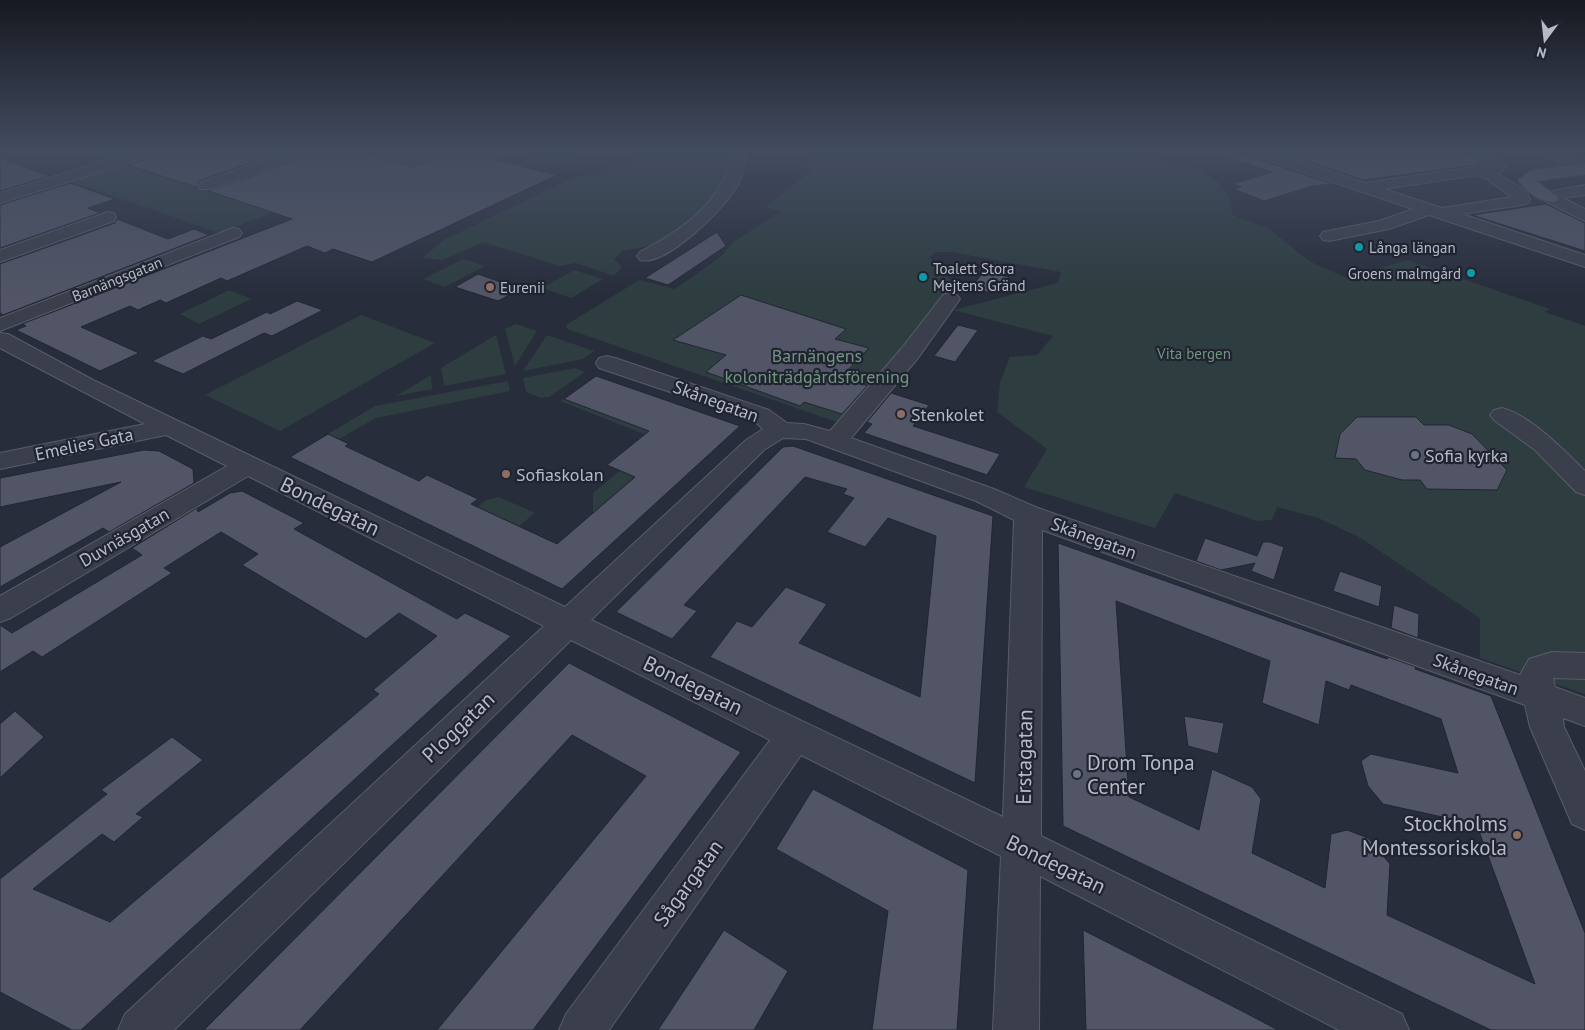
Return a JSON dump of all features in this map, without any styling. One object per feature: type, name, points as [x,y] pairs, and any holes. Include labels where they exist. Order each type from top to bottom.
[{"type":"street","points":[[646,256],[674,242],[714,206],[721,197]]},
{"type":"street","points":[[1395,197],[1585,260]]},
{"type":"street","points":[[1329,236],[1383,225],[1435,210],[1522,200],[1521,197]]},
{"type":"street","points":[[1557,197],[1584,216]]},
{"type":"street","points":[[0,256],[108,217]]},
{"type":"street","name":"Barnängsgatan","points":[[0,325],[233,233]]},
{"type":"street","points":[[835,442],[910,353],[950,299]]},
{"type":"street","name":"Bondegatan","points":[[0,339],[168,427],[1022,847],[1386,1030]]},
{"type":"street","name":"Skånegatan","points":[[607,363],[761,415],[780,430],[796,429],[812,433],[985,495],[1028,515],[1585,712]]},
{"type":"street","points":[[1502,415],[1544,445],[1585,486]]},
{"type":"street","name":"Emelies Gata","points":[[0,461],[168,427]]},
{"type":"street","name":"Ploggatan","points":[[140,1030],[762,439],[780,430]]},
{"type":"street","name":"Duvnäsgatan","points":[[0,610],[248,465]]},
{"type":"street","name":"Erstagatan","points":[[1016,1030],[1022,847],[1028,515]]},
{"type":"street","points":[[1585,666],[1552,665],[1541,668],[1536,676],[1547,727],[1585,812]]},
{"type":"street","name":"Sågargatan","points":[[582,1030],[794,736]]},
{"type":"green space","points":[[116,197],[225,197],[273,212],[220,233]]},
{"type":"green space","points":[[533,197],[712,197],[697,217],[663,243],[623,251],[614,259],[622,267],[614,276],[576,263],[560,266],[483,242],[443,260],[422,258],[444,240]]},
{"type":"green space","name":"Vita bergen","points":[[778,197],[1229,197],[1232,215],[1268,228],[1309,261],[1347,278],[1408,260],[1550,309],[1545,312],[1585,326],[1585,694],[1480,658],[1480,618],[1359,537],[1318,518],[1277,507],[1272,520],[1257,521],[1175,493],[1155,528],[1024,487],[1047,449],[997,412],[1000,383],[1010,357],[1037,355],[1053,336],[953,310],[1058,283],[1061,272],[951,252],[935,252],[930,257],[937,268],[954,283],[906,343],[837,422],[567,329],[566,325],[639,280],[675,289],[722,256],[733,242],[780,212],[765,207]]},
{"type":"green space","points":[[463,259],[485,266],[445,287],[423,279]]},
{"type":"green space","points":[[574,270],[603,279],[571,298],[542,288]]},
{"type":"green space","points":[[229,290],[251,299],[199,324],[180,314]]},
{"type":"green space","points":[[361,315],[435,343],[280,431],[205,395]]},
{"type":"green space","points":[[516,324],[537,331],[515,366],[505,329]]},
{"type":"green space","points":[[496,335],[506,374],[444,386],[441,368]]},
{"type":"green space","points":[[547,335],[594,351],[583,359],[523,371]]},
{"type":"green space","points":[[575,368],[585,372],[549,397],[541,398],[526,392],[523,378]]},
{"type":"green space","points":[[431,375],[432,389],[396,396]]},
{"type":"green space","points":[[508,381],[510,391],[376,418],[339,439],[328,434],[375,406]]},
{"type":"green space","points":[[564,399],[650,431],[649,436],[560,401]]},
{"type":"green space","points":[[688,430],[593,513],[593,493],[634,459]]},
{"type":"green space","points":[[499,497],[535,513],[519,526],[478,507],[486,500]]},
{"type":"building","points":[[25,197],[110,197],[115,199],[88,208],[100,213],[0,248],[0,205]]},
{"type":"building","points":[[227,197],[510,197],[372,262],[333,249],[325,253],[307,246],[227,281],[221,278],[166,303],[160,300],[138,310],[130,306],[81,327],[139,353],[100,371],[16,330],[26,326],[22,324],[292,219]]},
{"type":"building","points":[[1254,197],[1277,197],[1264,201]]},
{"type":"building","points":[[1546,204],[1585,223],[1585,251],[1472,215]]},
{"type":"building","points":[[117,219],[168,239],[194,229],[209,235],[3,315],[0,313],[0,264],[115,223]]},
{"type":"building","points":[[717,232],[726,246],[668,285],[645,278]]},
{"type":"building","points":[[984,271],[1009,277],[996,294],[971,288]]},
{"type":"building","name":"Eurenii","points":[[478,274],[520,289],[498,301],[455,287]]},
{"type":"building","points":[[741,295],[846,329],[835,339],[869,348],[842,376],[865,383],[863,384],[867,386],[842,414],[804,402],[800,406],[706,372],[726,355],[673,340]]},
{"type":"building","points":[[297,301],[323,310],[272,336],[264,333],[183,374],[152,361],[203,336],[211,339],[267,312],[270,314]]},
{"type":"building","points":[[958,325],[978,330],[955,362],[934,356]]},
{"type":"building","points":[[596,376],[740,426],[562,589],[290,457],[328,434],[349,444],[345,446],[419,481],[427,475],[478,499],[471,504],[557,544],[635,477],[607,465],[649,431],[564,399]]},
{"type":"building","points":[[891,393],[929,405],[913,426],[1000,454],[987,475],[864,433],[872,424],[867,422]]},
{"type":"building","name":"Sofia kyrka","points":[[1357,417],[1416,417],[1424,425],[1449,425],[1472,434],[1507,470],[1497,490],[1427,489],[1420,480],[1402,480],[1365,470],[1356,459],[1335,458],[1340,434]]},
{"type":"building","points":[[793,446],[993,516],[975,783],[710,657],[737,621],[752,627],[786,587],[827,604],[799,643],[920,697],[936,536],[888,518],[865,547],[827,532],[854,498],[843,494],[847,489],[805,477],[684,605],[697,611],[672,639],[616,612],[783,447]]},
{"type":"building","points":[[144,450],[159,451],[193,469],[194,483],[109,532],[103,528],[0,587],[0,547],[121,482],[0,507],[0,478]]},
{"type":"building","points":[[242,491],[304,523],[294,529],[457,619],[465,613],[511,636],[81,1030],[72,1030],[0,992],[0,879],[107,794],[101,790],[172,737],[203,760],[136,814],[143,817],[114,842],[102,834],[33,889],[110,922],[379,694],[373,690],[437,636],[399,613],[366,639],[242,565],[258,554],[221,532],[164,568],[172,573],[42,657],[33,651],[0,672],[0,625],[12,633],[142,555],[132,548],[197,508],[198,512],[230,493]]},
{"type":"building","points":[[1205,538],[1257,556],[1263,542],[1270,542],[1284,547],[1274,580],[1251,571],[1255,563],[1221,570],[1196,561]]},
{"type":"building","points":[[1058,543],[1355,648],[1387,659],[1388,657],[1416,667],[1415,669],[1491,696],[1585,933],[1585,1030],[1491,1030],[1063,826]],"holes":[[[1116,601],[1270,661],[1262,703],[1319,725],[1326,681],[1349,690],[1351,685],[1441,719],[1458,773],[1371,754],[1361,761],[1368,786],[1383,804],[1470,823],[1479,831],[1535,984],[1387,915],[1390,864],[1368,838],[1347,830],[1331,834],[1325,888],[1252,853],[1261,799],[1252,787],[1212,769],[1199,830],[1129,797]]]},
{"type":"building","points":[[1340,571],[1382,586],[1379,607],[1333,591]]},
{"type":"building","points":[[1394,605],[1419,614],[1418,638],[1391,628]]},
{"type":"building","points":[[569,663],[741,752],[533,1030],[437,1030],[646,776],[572,735],[300,1030],[204,1030]]},
{"type":"building","points":[[15,711],[44,737],[0,778],[0,724]]},
{"type":"building","points":[[1184,716],[1224,723],[1218,754],[1188,746]]},
{"type":"building","points":[[813,789],[968,870],[957,1030],[872,1030],[888,911],[776,849]]},
{"type":"building","points":[[724,930],[788,971],[754,1030],[658,1030]]},
{"type":"building","points":[[1083,930],[1240,1010],[1278,1030],[1086,1030]]},
{"type":"place","name":"Långa längan","points":[[1359,247]]},
{"type":"place","name":"Groens malmgård","points":[[1471,273]]},
{"type":"place","name":"Toalett Stora Mejtens Gränd","points":[[923,277]]},
{"type":"place","name":"Eurenii","points":[[490,287]]},
{"type":"place","name":"Stenkolet","points":[[901,414]]},
{"type":"place","name":"Sofia kyrka","points":[[1415,455]]},
{"type":"place","name":"Sofiaskolan","points":[[506,474]]},
{"type":"place","name":"Drom Tonpa Center","points":[[1077,774]]},
{"type":"place","name":"Stockholms Montessoriskola","points":[[1517,835]]},
{"type":"park label","name":"Barnängens koloniträdgårdsförening","points":[[817,365]]}]
